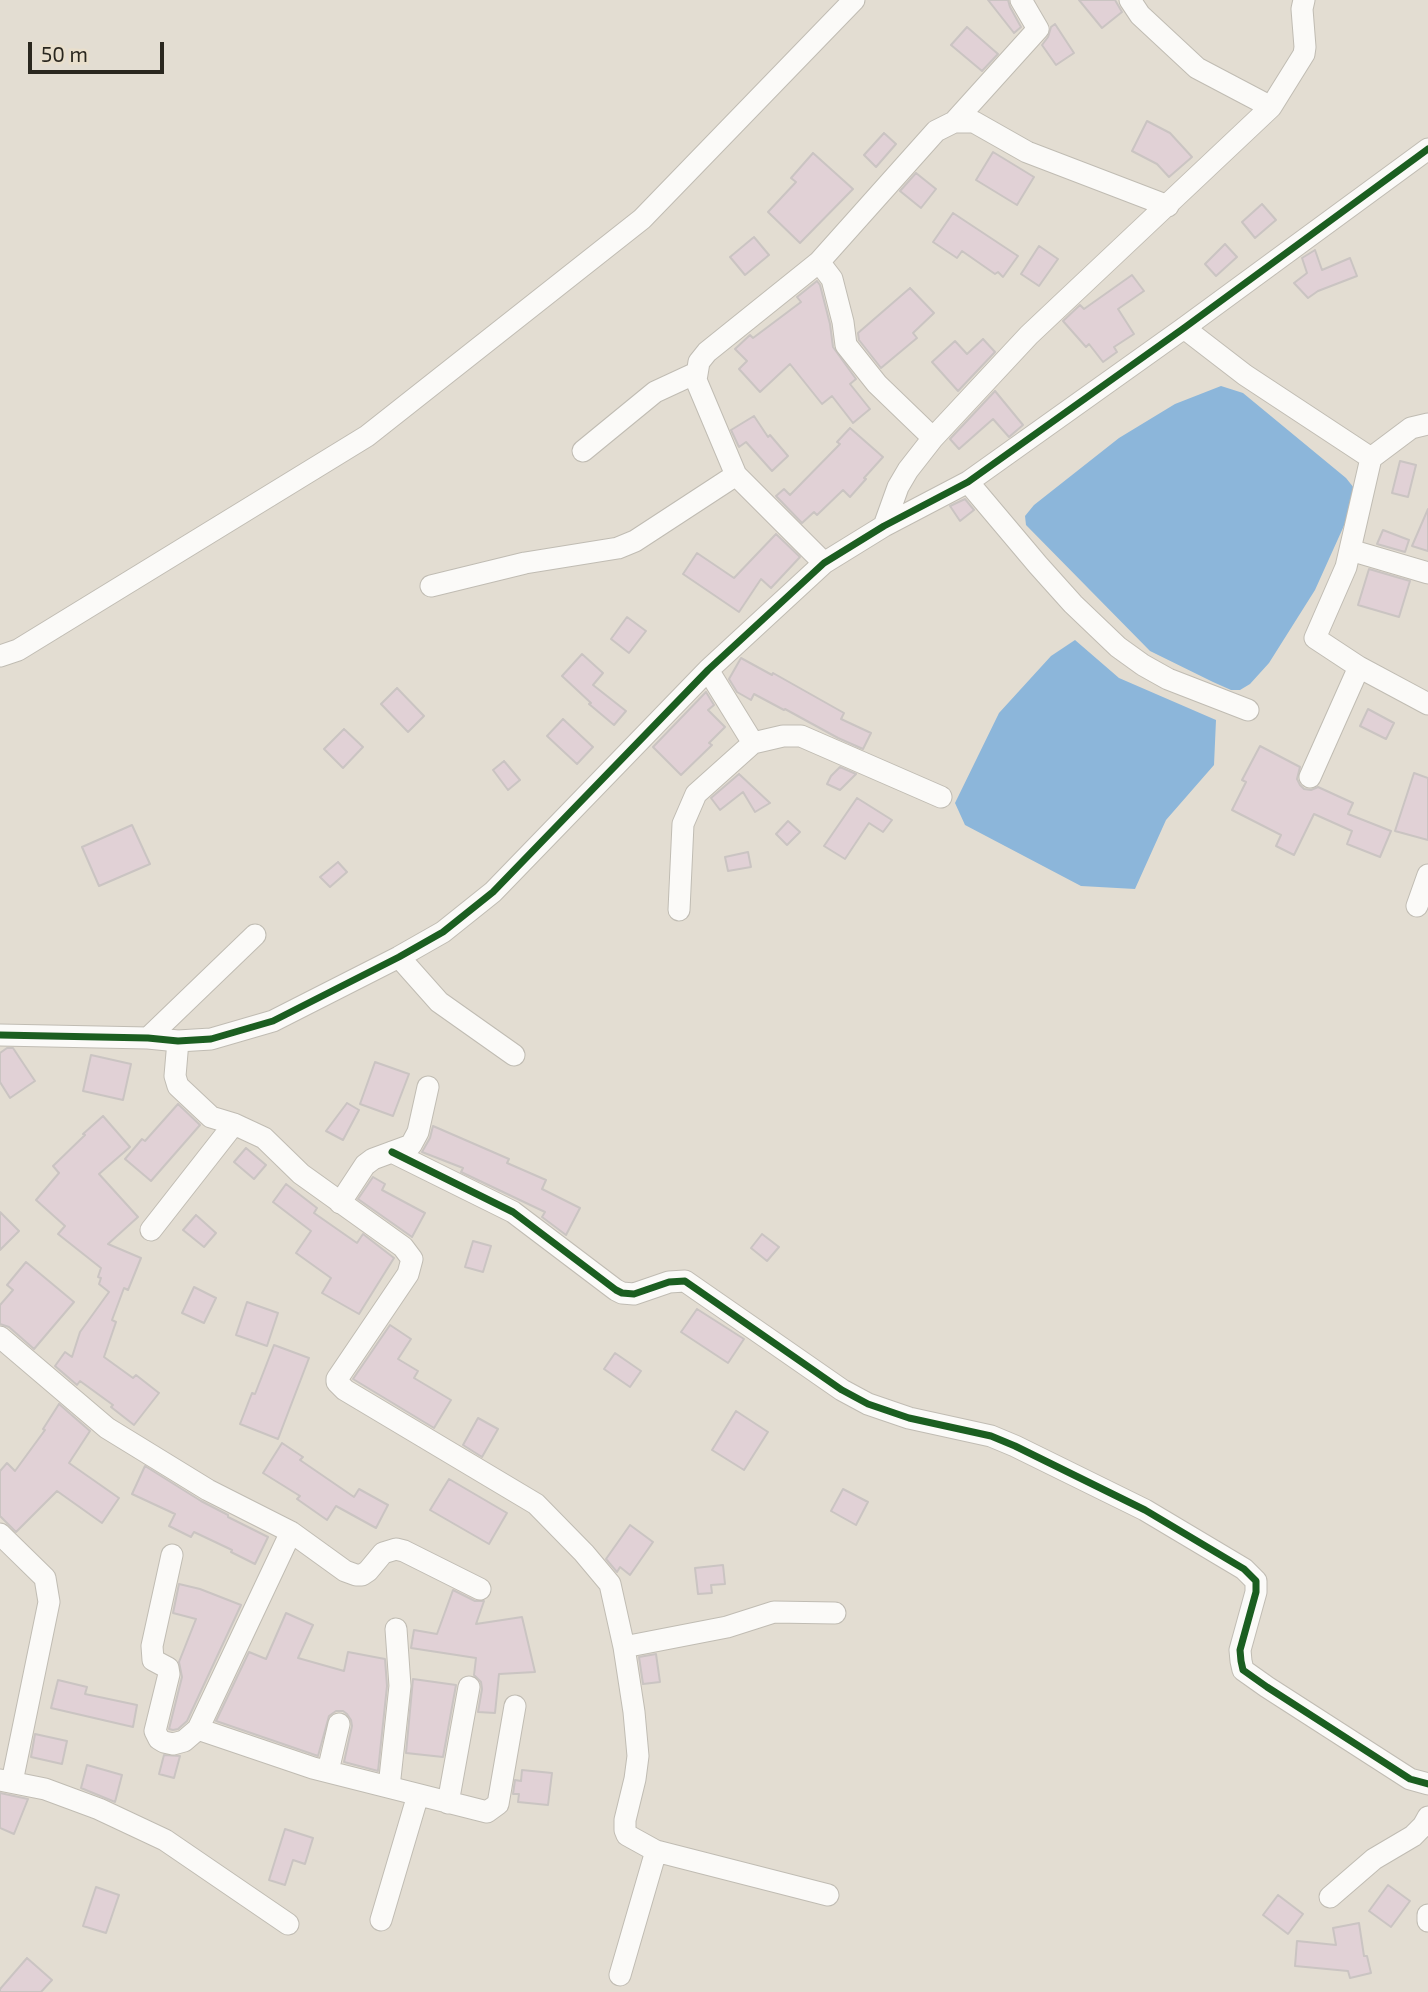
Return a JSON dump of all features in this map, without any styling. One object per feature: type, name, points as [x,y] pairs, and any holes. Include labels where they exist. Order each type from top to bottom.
[{"type":"street","points":[[0,656],[18,650],[367,436],[642,219],[854,0]]},
{"type":"street","points":[[824,563],[736,475],[696,380],[699,362],[707,352],[819,262],[936,131],[954,122],[1038,29],[1021,0]]},
{"type":"street","points":[[1129,0],[1140,15],[1197,68],[1270,107]]},
{"type":"street","points":[[884,526],[898,487],[933,438],[1029,335],[1270,107],[1304,54],[1304,0]]},
{"type":"street","points":[[954,122],[974,122],[1027,152],[1168,206]]},
{"type":"street","points":[[0,1035],[178,1041],[211,1039],[272,1021],[443,932],[493,892],[708,670],[824,563],[884,526],[968,482],[1428,149]]},
{"type":"street","points":[[819,262],[832,279],[846,345],[877,384],[933,438]]},
{"type":"street","points":[[1184,328],[1245,375],[1371,458]]},
{"type":"street","points":[[583,451],[655,392],[696,373]]},
{"type":"street","points":[[1428,424],[1411,428],[1371,458],[1346,567],[1315,638],[1359,667],[1428,704]]},
{"type":"street","points":[[431,586],[525,563],[618,548],[635,541],[736,475]]},
{"type":"street","points":[[968,482],[1073,604],[1118,647],[1143,666],[1168,679],[1248,710]]},
{"type":"street","points":[[1350,550],[1428,573]]},
{"type":"street","points":[[1310,777],[1359,667]]},
{"type":"street","points":[[708,670],[753,743]]},
{"type":"street","points":[[679,910],[683,824],[696,794],[753,743],[783,736],[801,736],[941,797]]},
{"type":"street","points":[[1417,906],[1428,875]]},
{"type":"street","points":[[148,1038],[255,935]]},
{"type":"street","points":[[399,957],[439,1002],[514,1055]]},
{"type":"street","points":[[178,1041],[175,1076],[178,1086],[211,1117],[264,1138],[301,1174],[403,1247],[412,1259],[408,1274],[337,1382],[345,1390],[537,1504],[610,1584],[624,1647],[638,1756],[625,1820],[628,1835],[656,1851],[828,1895]]},
{"type":"street","points":[[340,1203],[365,1165],[373,1159],[411,1145],[418,1132],[428,1087]]},
{"type":"street","points":[[151,1230],[234,1124]]},
{"type":"street","points":[[392,1152],[513,1212],[622,1293],[634,1294],[669,1282],[685,1281],[842,1390],[868,1404],[909,1418],[991,1436],[1015,1446],[1145,1510],[1244,1569],[1256,1581],[1256,1592],[1240,1650],[1243,1670],[1410,1779],[1428,1784]]},
{"type":"street","points":[[0,1337],[107,1428],[208,1490],[291,1532],[345,1571],[362,1575],[383,1553],[396,1549],[480,1589]]},
{"type":"street","points":[[172,1555],[152,1646],[153,1660],[168,1668],[169,1674],[155,1731],[159,1739],[173,1744],[184,1741],[198,1729],[291,1532]]},
{"type":"street","points":[[0,1534],[45,1578],[48,1602],[6,1781],[46,1789],[100,1809],[165,1840],[288,1924]]},
{"type":"street","points":[[624,1647],[727,1627],[774,1612],[835,1613]]},
{"type":"street","points":[[389,1787],[400,1686],[396,1629]]},
{"type":"street","points":[[448,1803],[469,1687]]},
{"type":"street","points":[[198,1729],[328,1771],[487,1812],[498,1804],[515,1706]]},
{"type":"street","points":[[328,1771],[339,1724]]},
{"type":"street","points":[[381,1920],[418,1795]]},
{"type":"street","points":[[1330,1897],[1374,1859],[1413,1836],[1428,1816]]},
{"type":"street","points":[[620,1975],[656,1851]]},
{"type":"street","points":[[1428,1915],[1428,1921]]},
{"type":"water","points":[[1221,386],[1243,393],[1346,478],[1354,488],[1356,499],[1315,590],[1269,663],[1250,684],[1240,690],[1231,690],[1150,651],[1026,525],[1025,516],[1034,505],[1119,438],[1175,404]]},
{"type":"water","points":[[1075,640],[1119,678],[1216,720],[1214,765],[1166,820],[1135,889],[1081,886],[965,825],[955,803],[999,713],[1051,656]]},
{"type":"building","points":[[988,0],[1008,0],[1021,27],[1014,33]]},
{"type":"building","points":[[1079,0],[1115,0],[1122,12],[1102,28]]},
{"type":"building","points":[[1055,24],[1074,53],[1056,65],[1042,45]]},
{"type":"building","points":[[967,27],[998,54],[982,71],[951,45]]},
{"type":"building","points":[[1147,121],[1170,133],[1192,157],[1169,177],[1157,164],[1132,151]]},
{"type":"building","points":[[884,133],[896,144],[876,167],[864,155]]},
{"type":"building","points":[[993,152],[1034,177],[1017,205],[976,180]]},
{"type":"building","points":[[813,153],[853,189],[800,243],[768,212],[796,182],[791,178]]},
{"type":"building","points":[[916,173],[936,189],[921,208],[900,191]]},
{"type":"building","points":[[1262,204],[1276,220],[1255,238],[1242,222]]},
{"type":"building","points":[[953,213],[1018,256],[1003,277],[962,251],[957,258],[933,242]]},
{"type":"building","points":[[754,237],[769,255],[745,275],[730,257]]},
{"type":"building","points":[[1225,244],[1237,257],[1216,276],[1205,264]]},
{"type":"building","points":[[1039,246],[1058,259],[1039,286],[1021,274]]},
{"type":"building","points":[[1315,250],[1322,270],[1350,258],[1357,276],[1318,291],[1308,298],[1294,283],[1307,273],[1302,258]]},
{"type":"building","points":[[1132,275],[1144,291],[1118,309],[1134,334],[1114,347],[1117,352],[1103,362],[1089,344],[1086,347],[1063,321],[1080,305],[1084,309]]},
{"type":"building","points":[[817,281],[830,324],[833,347],[856,379],[850,384],[870,409],[853,423],[832,396],[822,404],[790,364],[760,392],[739,369],[747,361],[735,349],[750,335],[753,338],[801,302],[797,297]]},
{"type":"building","points":[[910,288],[934,313],[913,333],[917,338],[881,368],[859,340],[858,333]]},
{"type":"building","points":[[983,339],[995,352],[958,391],[932,362],[955,341],[967,354]]},
{"type":"building","points":[[995,391],[1023,425],[1009,437],[993,419],[959,449],[950,439]]},
{"type":"building","points":[[754,416],[768,437],[770,435],[788,456],[772,471],[746,442],[739,447],[731,430]]},
{"type":"building","points":[[850,428],[883,457],[850,497],[843,490],[817,515],[814,512],[802,523],[776,496],[784,489],[790,495],[840,444],[837,442]]},
{"type":"building","points":[[1400,461],[1416,465],[1408,497],[1392,493]]},
{"type":"building","points":[[965,499],[974,510],[960,521],[950,506]]},
{"type":"building","points":[[1428,509],[1428,551],[1412,546]]},
{"type":"building","points":[[1383,530],[1409,540],[1405,552],[1377,544]]},
{"type":"building","points":[[776,534],[800,557],[771,588],[761,579],[739,612],[683,574],[697,553],[734,578]]},
{"type":"building","points":[[1369,569],[1410,581],[1399,617],[1358,605]]},
{"type":"building","points":[[627,617],[646,631],[629,653],[611,639]]},
{"type":"building","points":[[582,654],[603,673],[593,685],[626,711],[614,725],[562,676]]},
{"type":"building","points":[[741,658],[844,713],[841,719],[871,733],[863,749],[754,694],[751,700],[737,692],[729,679]]},
{"type":"building","points":[[397,688],[424,716],[408,732],[381,704]]},
{"type":"building","points":[[706,692],[714,705],[708,710],[725,727],[709,743],[712,745],[681,775],[653,747]]},
{"type":"building","points":[[1368,709],[1394,723],[1386,739],[1360,726]]},
{"type":"building","points":[[563,719],[593,747],[577,764],[547,736]]},
{"type":"building","points":[[344,729],[363,747],[343,768],[324,749]]},
{"type":"building","points":[[1260,746],[1300,767],[1297,779],[1304,789],[1318,787],[1353,803],[1348,814],[1391,831],[1380,857],[1347,844],[1352,831],[1314,814],[1294,855],[1276,846],[1281,835],[1232,810],[1246,782],[1242,780]]},
{"type":"building","points":[[504,761],[520,780],[508,790],[493,770]]},
{"type":"building","points":[[840,767],[856,774],[840,790],[827,784]]},
{"type":"building","points":[[1414,773],[1428,778],[1428,840],[1395,831]]},
{"type":"building","points":[[739,774],[770,803],[755,812],[743,792],[720,810],[711,798]]},
{"type":"building","points":[[857,798],[892,820],[883,832],[869,823],[845,859],[824,846]]},
{"type":"building","points":[[788,821],[800,832],[787,845],[776,834]]},
{"type":"building","points":[[132,825],[150,864],[99,886],[82,847]]},
{"type":"building","points":[[748,852],[751,867],[728,871],[725,857]]},
{"type":"building","points":[[338,862],[347,872],[330,887],[320,877]]},
{"type":"building","points":[[7,1048],[13,1048],[35,1081],[10,1098],[0,1082],[0,1053]]},
{"type":"building","points":[[91,1055],[131,1064],[123,1100],[83,1091]]},
{"type":"building","points":[[375,1062],[409,1074],[393,1116],[360,1104]]},
{"type":"building","points":[[347,1103],[359,1110],[343,1140],[326,1131]]},
{"type":"building","points":[[178,1104],[200,1125],[151,1181],[125,1159]]},
{"type":"building","points":[[103,1116],[130,1147],[99,1174],[138,1217],[108,1244],[141,1258],[128,1290],[124,1288],[112,1320],[116,1322],[104,1357],[133,1378],[136,1375],[159,1393],[134,1425],[111,1407],[113,1405],[80,1381],[77,1385],[55,1366],[65,1352],[72,1357],[80,1332],[109,1292],[99,1284],[101,1268],[58,1234],[65,1226],[36,1200],[59,1173],[53,1166]]},
{"type":"building","points":[[433,1126],[509,1159],[507,1163],[546,1180],[542,1189],[580,1208],[566,1235],[542,1217],[545,1212],[461,1172],[463,1168],[422,1152]]},
{"type":"building","points":[[246,1148],[266,1165],[254,1179],[234,1162]]},
{"type":"building","points":[[373,1177],[385,1184],[382,1190],[425,1213],[412,1237],[358,1199]]},
{"type":"building","points":[[286,1184],[317,1208],[314,1213],[357,1243],[363,1234],[394,1258],[359,1314],[322,1293],[331,1278],[296,1253],[311,1231],[273,1202]]},
{"type":"building","points":[[0,1212],[19,1231],[0,1250]]},
{"type":"building","points":[[196,1215],[216,1233],[204,1247],[183,1230]]},
{"type":"building","points":[[762,1234],[779,1247],[767,1261],[751,1248]]},
{"type":"building","points":[[473,1241],[491,1246],[483,1272],[465,1267]]},
{"type":"building","points":[[26,1262],[74,1302],[34,1349],[9,1327],[0,1324],[0,1305],[13,1290],[7,1285]]},
{"type":"building","points":[[194,1287],[216,1298],[204,1323],[182,1313]]},
{"type":"building","points":[[247,1302],[278,1313],[267,1346],[236,1335]]},
{"type":"building","points":[[697,1309],[744,1339],[728,1363],[681,1332]]},
{"type":"building","points":[[390,1325],[411,1339],[398,1359],[418,1371],[414,1378],[451,1400],[434,1428],[353,1379]]},
{"type":"building","points":[[274,1345],[309,1358],[278,1439],[240,1424]]},
{"type":"building","points":[[615,1353],[641,1371],[630,1387],[604,1369]]},
{"type":"building","points":[[59,1404],[90,1431],[69,1463],[119,1498],[102,1523],[57,1491],[16,1532],[0,1516],[0,1471],[7,1463],[15,1471],[45,1430],[43,1429]]},
{"type":"building","points":[[736,1411],[768,1432],[744,1470],[712,1450]]},
{"type":"building","points":[[478,1418],[498,1429],[482,1457],[463,1445]]},
{"type":"building","points":[[282,1443],[303,1457],[300,1460],[354,1497],[359,1489],[388,1505],[376,1528],[336,1506],[327,1520],[297,1499],[300,1496],[263,1473]]},
{"type":"building","points":[[145,1466],[228,1517],[268,1537],[255,1564],[194,1532],[191,1537],[169,1526],[175,1514],[132,1494]]},
{"type":"building","points":[[449,1479],[507,1513],[489,1544],[430,1510]]},
{"type":"building","points":[[843,1489],[868,1502],[856,1525],[831,1511]]},
{"type":"building","points":[[630,1525],[653,1542],[630,1575],[620,1567],[617,1572],[606,1559]]},
{"type":"building","points":[[723,1565],[725,1584],[711,1585],[712,1593],[698,1594],[695,1568]]},
{"type":"building","points":[[179,1584],[241,1605],[187,1721],[173,1730],[169,1729],[182,1677],[179,1662],[196,1619],[173,1613]]},
{"type":"building","points":[[453,1590],[475,1601],[484,1601],[476,1624],[522,1617],[535,1672],[499,1674],[495,1713],[478,1712],[482,1689],[481,1682],[474,1675],[476,1658],[411,1648],[414,1630],[437,1634]]},
{"type":"building","points":[[286,1613],[313,1625],[298,1658],[344,1671],[348,1652],[385,1659],[387,1686],[378,1771],[344,1762],[352,1726],[351,1720],[343,1711],[336,1711],[329,1716],[318,1756],[216,1721],[249,1652],[266,1659]]},
{"type":"building","points":[[656,1654],[660,1682],[643,1684],[639,1657]]},
{"type":"building","points":[[413,1679],[456,1685],[443,1757],[406,1753]]},
{"type":"building","points":[[58,1680],[87,1687],[85,1694],[137,1705],[133,1727],[51,1708]]},
{"type":"building","points":[[35,1734],[67,1741],[62,1764],[31,1757]]},
{"type":"building","points":[[164,1755],[180,1756],[174,1778],[159,1774]]},
{"type":"building","points":[[87,1765],[122,1775],[115,1802],[81,1788]]},
{"type":"building","points":[[522,1770],[552,1773],[548,1805],[518,1802],[519,1794],[513,1794],[515,1780],[521,1781]]},
{"type":"building","points":[[0,1793],[28,1799],[14,1834],[0,1828]]},
{"type":"building","points":[[285,1829],[313,1838],[305,1864],[293,1860],[285,1885],[269,1880]]},
{"type":"building","points":[[1388,1885],[1410,1901],[1391,1927],[1369,1911]]},
{"type":"building","points":[[96,1887],[119,1895],[106,1933],[83,1926]]},
{"type":"building","points":[[1278,1895],[1303,1914],[1288,1934],[1263,1915]]},
{"type":"building","points":[[1359,1923],[1364,1956],[1367,1956],[1371,1973],[1350,1978],[1348,1971],[1295,1966],[1297,1941],[1336,1945],[1333,1928]]},
{"type":"building","points":[[27,1958],[52,1980],[41,1992],[0,1992],[0,1989]]},
{"type":"cycle path","points":[[0,1035],[178,1041],[211,1039],[273,1021],[443,932],[493,892],[708,670],[824,563],[884,526],[968,482],[1428,149]]},
{"type":"cycle path","points":[[392,1152],[513,1212],[622,1293],[634,1294],[669,1282],[685,1281],[842,1390],[868,1404],[909,1418],[991,1436],[1015,1446],[1145,1510],[1244,1569],[1256,1581],[1256,1592],[1240,1650],[1243,1670],[1410,1779],[1428,1784]]}]
